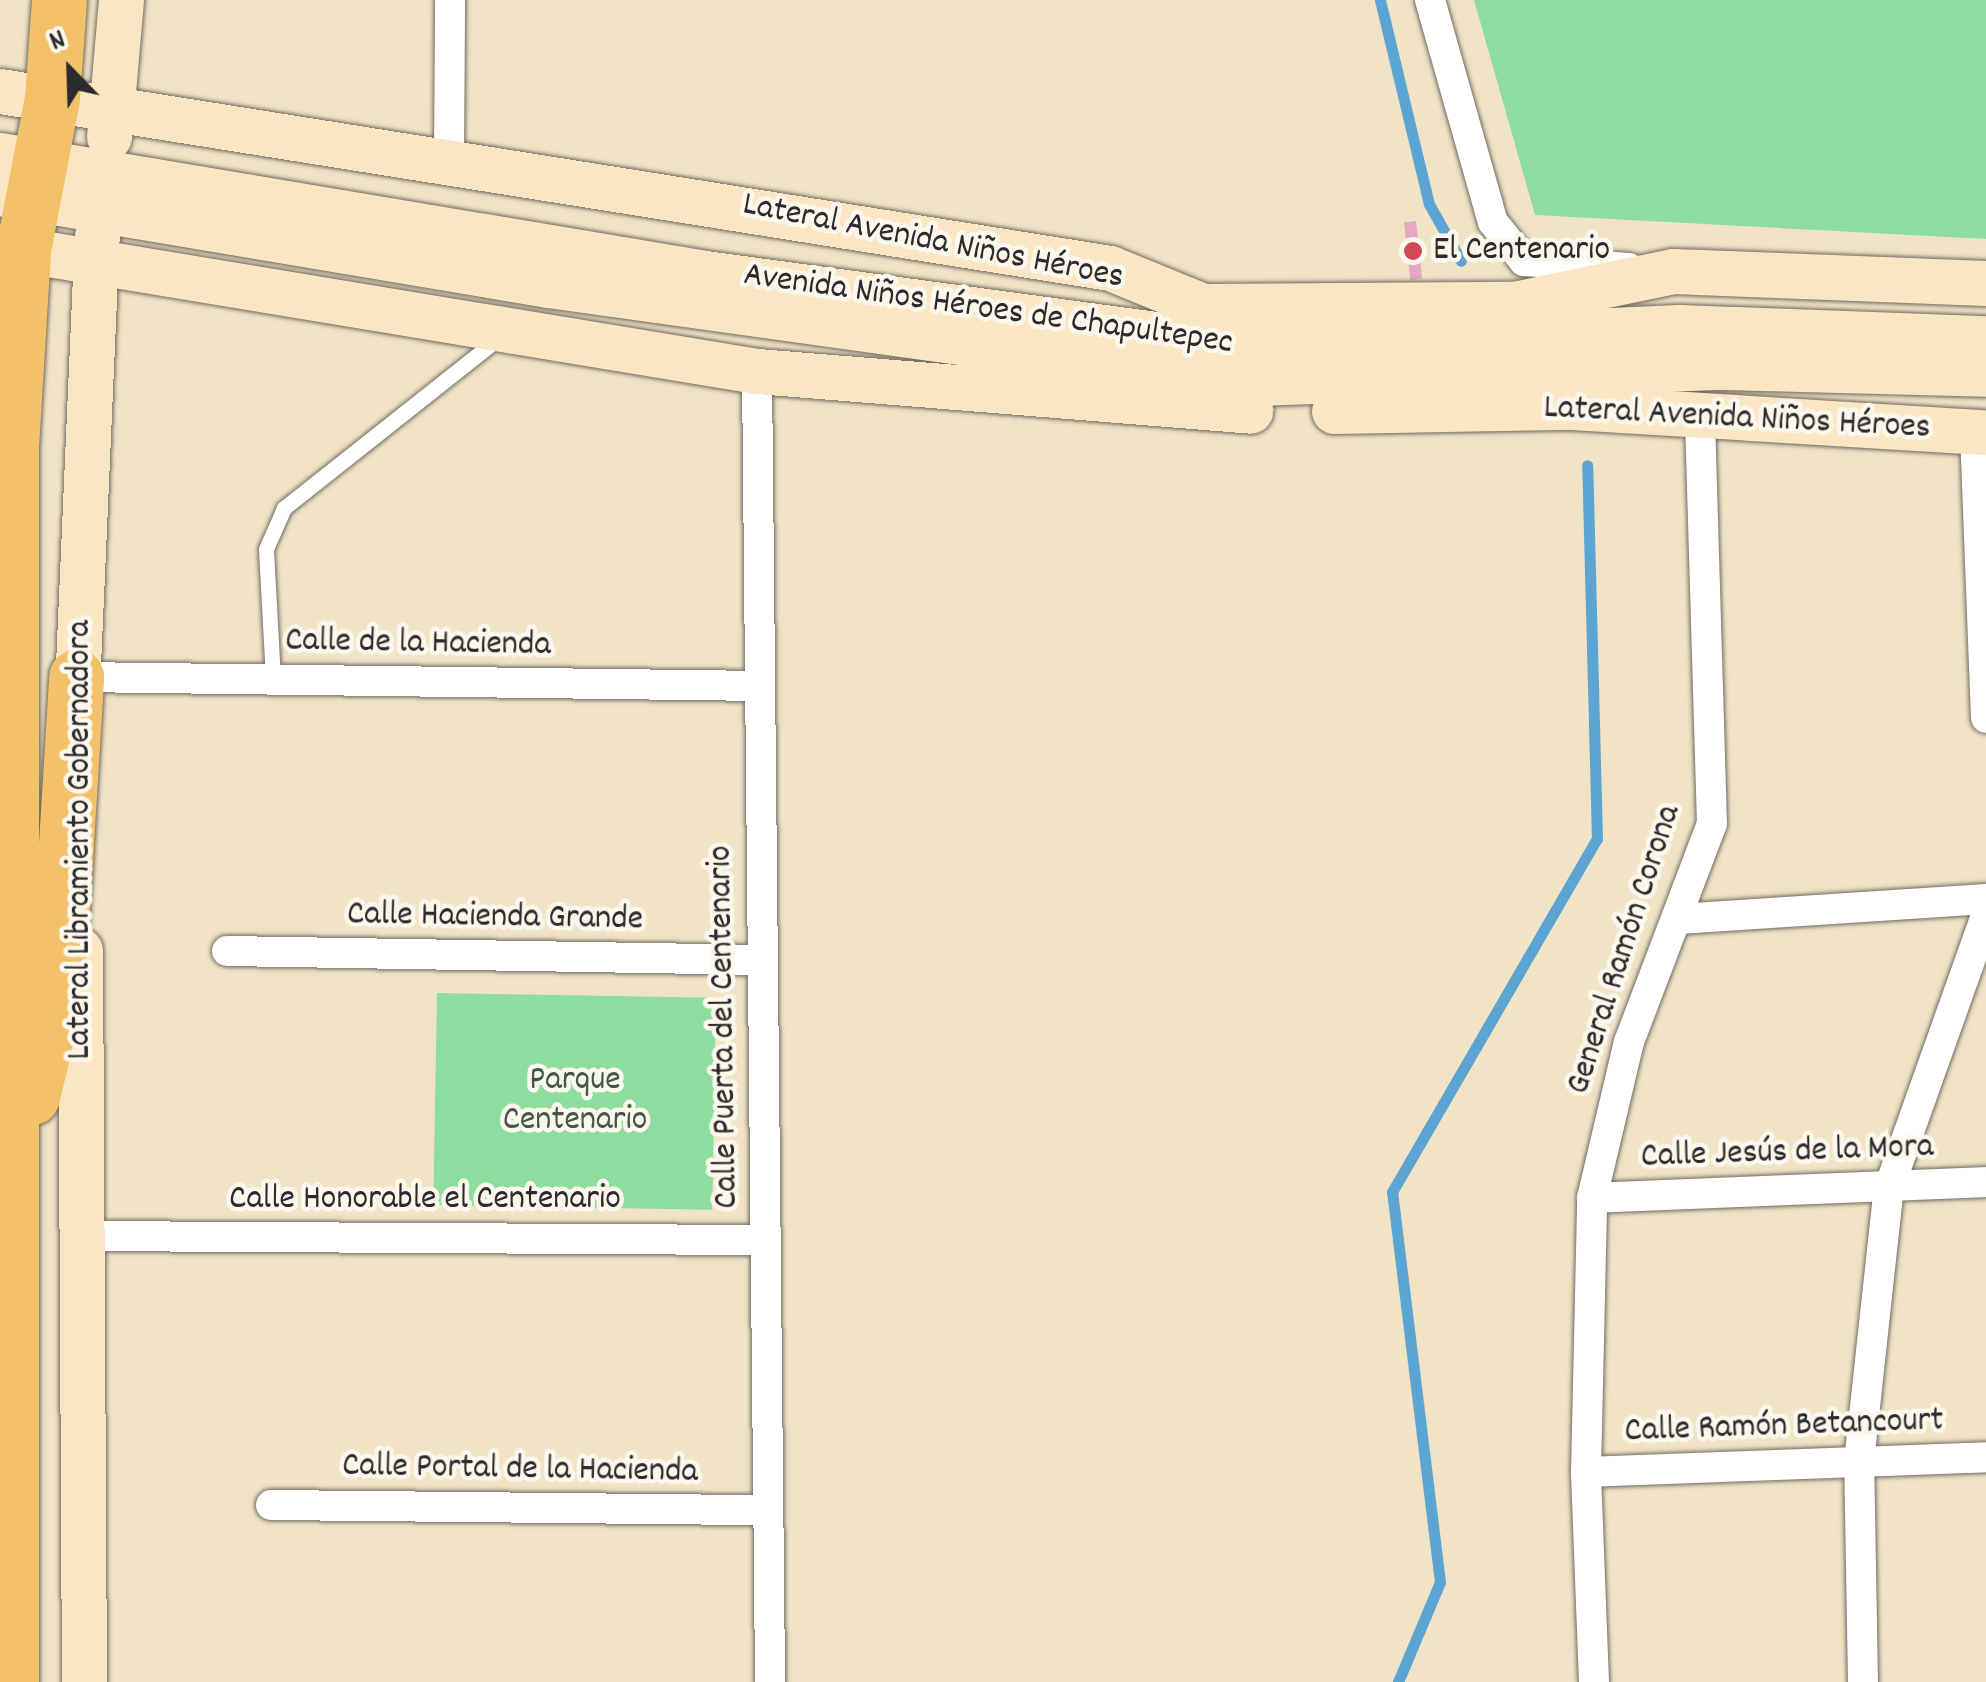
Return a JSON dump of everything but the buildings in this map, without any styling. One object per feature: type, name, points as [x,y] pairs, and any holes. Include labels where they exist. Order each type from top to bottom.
[{"type":"highway","points":[[11,1682],[12,248],[26,95],[59,0]]},
{"type":"highway","points":[[11,1182],[57,991],[76,677]]},
{"type":"street","name":"Lateral Libramiento Gobernadora","points":[[84,1682],[85,1236],[76,677],[94,263],[122,0]]},
{"type":"street","points":[[449,157],[450,0]]},
{"type":"street","points":[[1430,0],[1477,182],[1524,262],[1673,271]]},
{"type":"street","name":"Lateral Avenida Niños Héroes","points":[[26,95],[449,157],[1110,268],[1203,306],[1514,304],[1673,271],[1986,282]]},
{"type":"street","name":"Avenida Niños Héroes de Chapultepec","points":[[19,176],[1244,346],[1680,327],[1986,338]]},
{"type":"street","name":"Avenida Niños Héroes de Chapultepec","points":[[103,188],[548,286],[1256,383],[1724,367],[1986,374]]},
{"type":"street","name":"Lateral Avenida Niños Héroes","points":[[12,248],[756,370],[1267,412],[1572,407],[1700,418],[1981,432]]},
{"type":"street","name":"Calle Puerta del Centenario","points":[[756,370],[770,1682]]},
{"type":"street","name":"General Ramón Corona","points":[[1594,1682],[1586,1472],[1592,1198],[1629,1042],[1712,824],[1700,418]]},
{"type":"street","points":[[1981,432],[1986,718]]},
{"type":"street","name":"Calle de la Hacienda","points":[[76,677],[760,686]]},
{"type":"street","points":[[1678,919],[1986,899]]},
{"type":"street","points":[[1862,1682],[1858,1462],[1889,1188],[1986,916]]},
{"type":"street","name":"Calle Hacienda Grande","points":[[227,951],[762,960]]},
{"type":"street","name":"Calle Jesús de la Mora","points":[[1592,1198],[1986,1182]]},
{"type":"street","name":"Calle Honorable el Centenario","points":[[85,1236],[765,1240]]},
{"type":"street","name":"Calle Ramón Betancourt","points":[[1586,1472],[1986,1456]]},
{"type":"street","name":"Calle Portal de la Hacienda","points":[[271,1505],[768,1510]]},
{"type":"lane","points":[[273,679],[266,549],[284,508],[510,329]]},
{"type":"green space","points":[[1474,0],[1986,0],[1986,239],[1535,215]]},
{"type":"green space","name":"Parque Centenario","points":[[437,993],[716,998],[712,1210],[433,1205]]},
{"type":"waterway","points":[[1380,0],[1429,204],[1461,261]]},
{"type":"waterway","points":[[1398,1682],[1440,1582],[1392,1192],[1597,839],[1587,465]]},
{"type":"place","name":"El Centenario","points":[[1413,251]]}]
